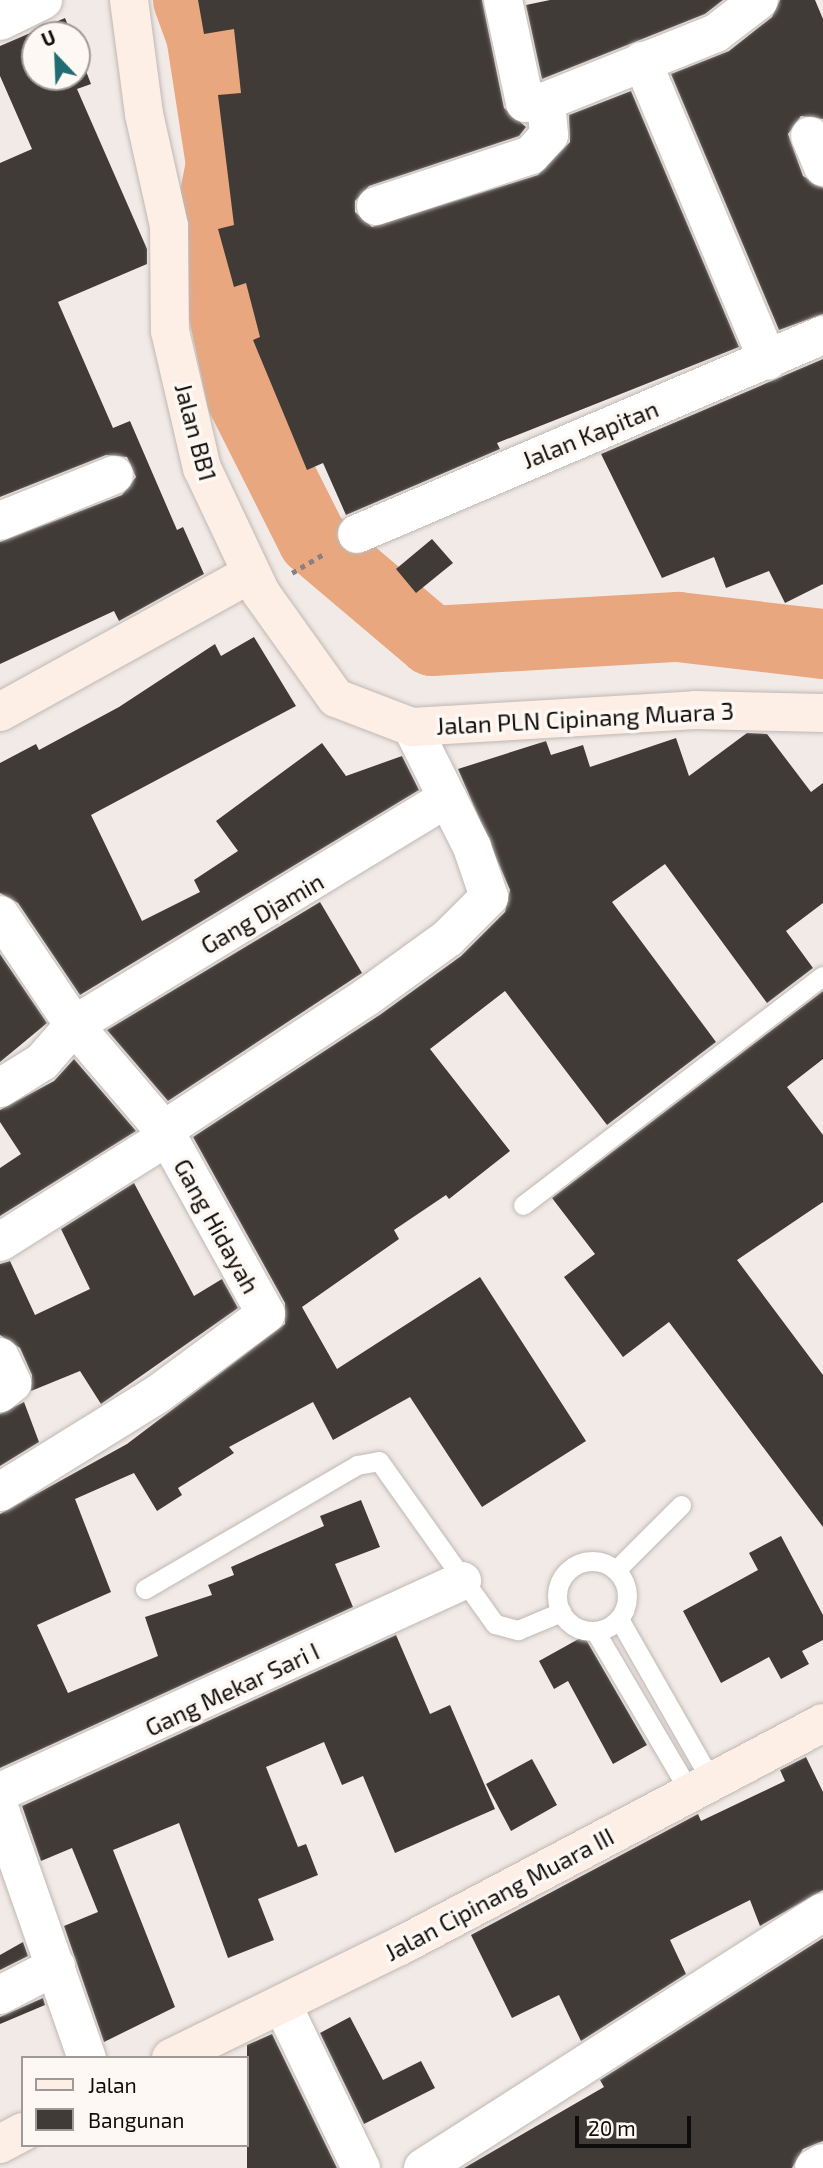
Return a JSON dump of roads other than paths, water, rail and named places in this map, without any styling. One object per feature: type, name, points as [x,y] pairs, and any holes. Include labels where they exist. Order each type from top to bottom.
[{"type":"street","points":[[0,21],[43,0]]},
{"type":"street","name":"Jalan BB1","points":[[129,0],[144,114],[169,226],[170,331],[202,468],[250,574]]},
{"type":"street","points":[[503,0],[522,100],[546,101],[716,33],[759,0]]},
{"type":"street","points":[[642,61],[768,361]]},
{"type":"street","points":[[376,206],[531,155],[549,135],[546,101]]},
{"type":"street","name":"Jalan Kapitan","points":[[357,534],[768,361],[823,335]]},
{"type":"street","points":[[0,520],[114,475]]},
{"type":"street","points":[[0,712],[250,574]]},
{"type":"street","name":"Jalan PLN Cipinang Muara 3","points":[[250,574],[336,698],[412,727],[695,710],[823,713]]},
{"type":"street","points":[[0,1242],[368,996],[448,938],[489,897],[448,798],[412,727]]},
{"type":"street","name":"Gang Djamin","points":[[0,1088],[42,1062],[74,1025],[448,798]]},
{"type":"street","name":"Gang Hidayah","points":[[0,915],[74,1025],[166,1133],[266,1314],[158,1394],[0,1492]]},
{"type":"street","points":[[0,1357],[12,1383],[0,1393]]},
{"type":"street","name":"Gang Mekar Sari I","points":[[0,1809],[462,1581]]},
{"type":"street","name":"Jalan Cipinang Muara III","points":[[175,2056],[282,2004],[823,1723]]},
{"type":"street","points":[[0,1809],[86,2056]]},
{"type":"street","points":[[423,2168],[823,1912]]},
{"type":"street","points":[[0,1994],[56,1966]]},
{"type":"street","points":[[282,2004],[361,2168]]},
{"type":"street","points":[[0,2144],[21,2133]]},
{"type":"street","points":[[814,2168],[823,2163]]},
{"type":"lane","points":[[523,1205],[823,975]]},
{"type":"lane","points":[[145,1589],[357,1465],[379,1461],[462,1581],[504,1629],[561,1612]]},
{"type":"lane","points":[[616,1570],[681,1505]]},
{"type":"lane","points":[[590,1561],[616,1570],[627,1594],[619,1619],[701,1788],[595,1631],[569,1623],[561,1612],[559,1585],[566,1573],[590,1561]]},
{"type":"lane","points":[[595,1631],[619,1619]]},
{"type":"waterway","points":[[188,0],[201,35],[221,164],[207,235],[242,399],[313,540],[432,641],[678,627],[823,644]]}]
